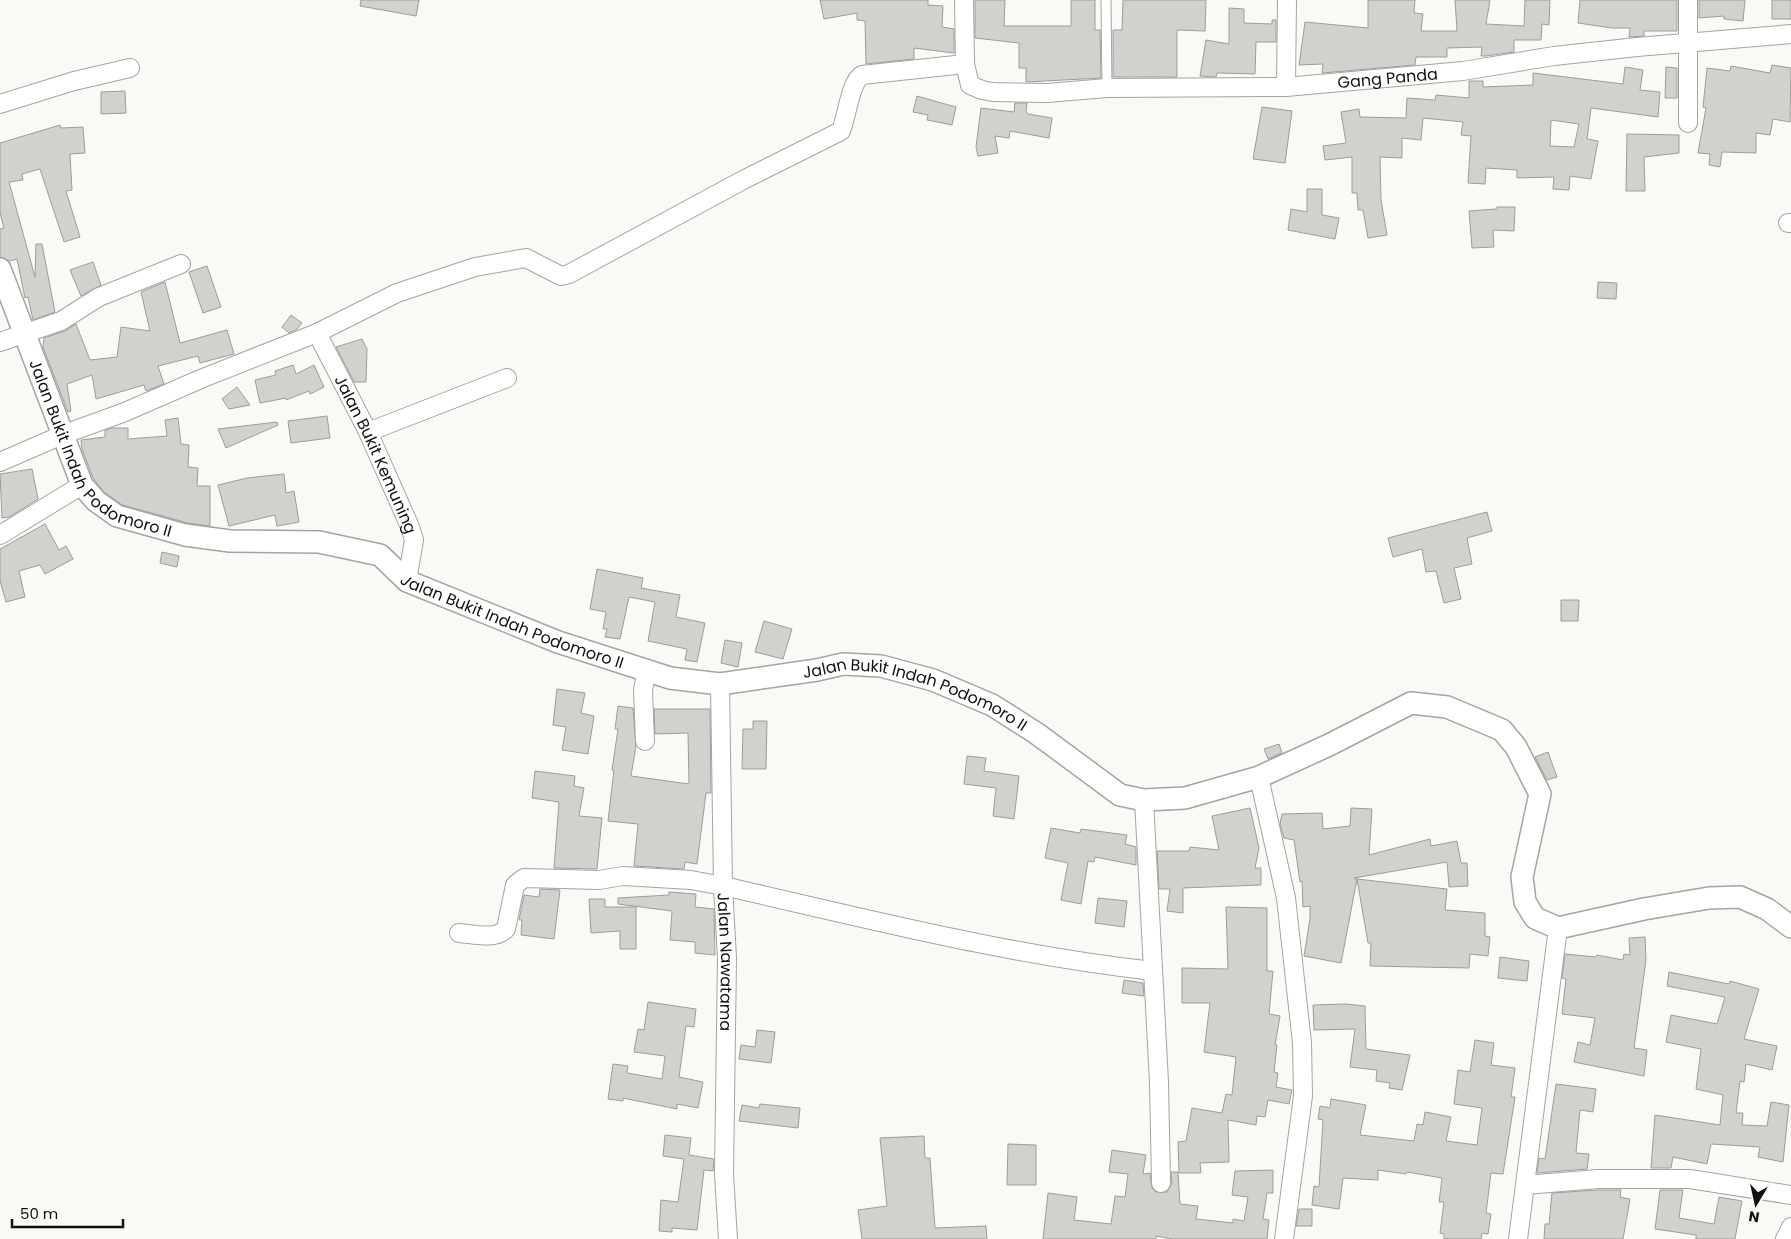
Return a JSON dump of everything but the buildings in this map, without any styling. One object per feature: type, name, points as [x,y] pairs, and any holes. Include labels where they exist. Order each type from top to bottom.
[{"type":"street","points":[[0,462],[62,434],[125,412],[203,378],[317,333],[397,293],[475,268],[526,258],[561,276],[569,274],[745,179],[841,131],[846,119],[855,81],[862,75],[965,64],[964,0]]},
{"type":"street","points":[[1286,88],[1287,0]]},
{"type":"street","points":[[1688,0],[1688,122]]},
{"type":"street","name":"Gang Panda","points":[[965,64],[970,85],[982,90],[1047,93],[1107,88],[1286,88],[1463,71],[1554,56],[1791,34]]},
{"type":"street","points":[[0,104],[82,79],[130,68]]},
{"type":"street","points":[[0,342],[61,321],[99,297],[181,264]]},
{"type":"street","name":"Jalan Bukit Indah Podomoro II","points":[[0,269],[26,332],[82,485],[96,501],[117,516],[184,536],[230,540],[319,542],[380,555],[407,581],[558,642],[647,669],[670,678],[720,684],[817,670],[843,664],[881,666],[916,675],[933,680],[992,705],[1036,733],[1120,795],[1144,800],[1186,798],[1259,777],[1329,745],[1411,703],[1448,707],[1502,730],[1516,747],[1540,794],[1522,877],[1525,902],[1535,918],[1558,928]]},
{"type":"street","name":"Jalan Bukit Kemuning","points":[[317,333],[368,432],[414,540],[407,581]]},
{"type":"street","points":[[368,432],[507,378]]},
{"type":"street","points":[[0,535],[82,485]]},
{"type":"street","points":[[645,741],[643,690],[647,669]]},
{"type":"street","name":"Jalan Nawatama","points":[[720,684],[723,886],[727,958],[724,1174],[728,1239]]},
{"type":"street","points":[[1259,777],[1286,898],[1302,1043],[1303,1096],[1284,1239]]},
{"type":"street","points":[[1144,800],[1152,910],[1152,971],[1160,1082],[1160,1183]]},
{"type":"street","points":[[458,933],[495,936],[501,934],[506,929],[516,885],[524,878],[599,880],[623,876],[690,880],[939,935],[1078,963],[1152,971]]},
{"type":"street","points":[[1518,1239],[1558,928],[1644,908],[1710,898],[1740,897],[1767,909],[1791,927]]},
{"type":"street","points":[[1525,1185],[1598,1179],[1690,1179],[1791,1195]]},
{"type":"street","points":[[1785,1239],[1791,1227]]},
{"type":"lane","points":[[1106,0],[1107,88]]}]
